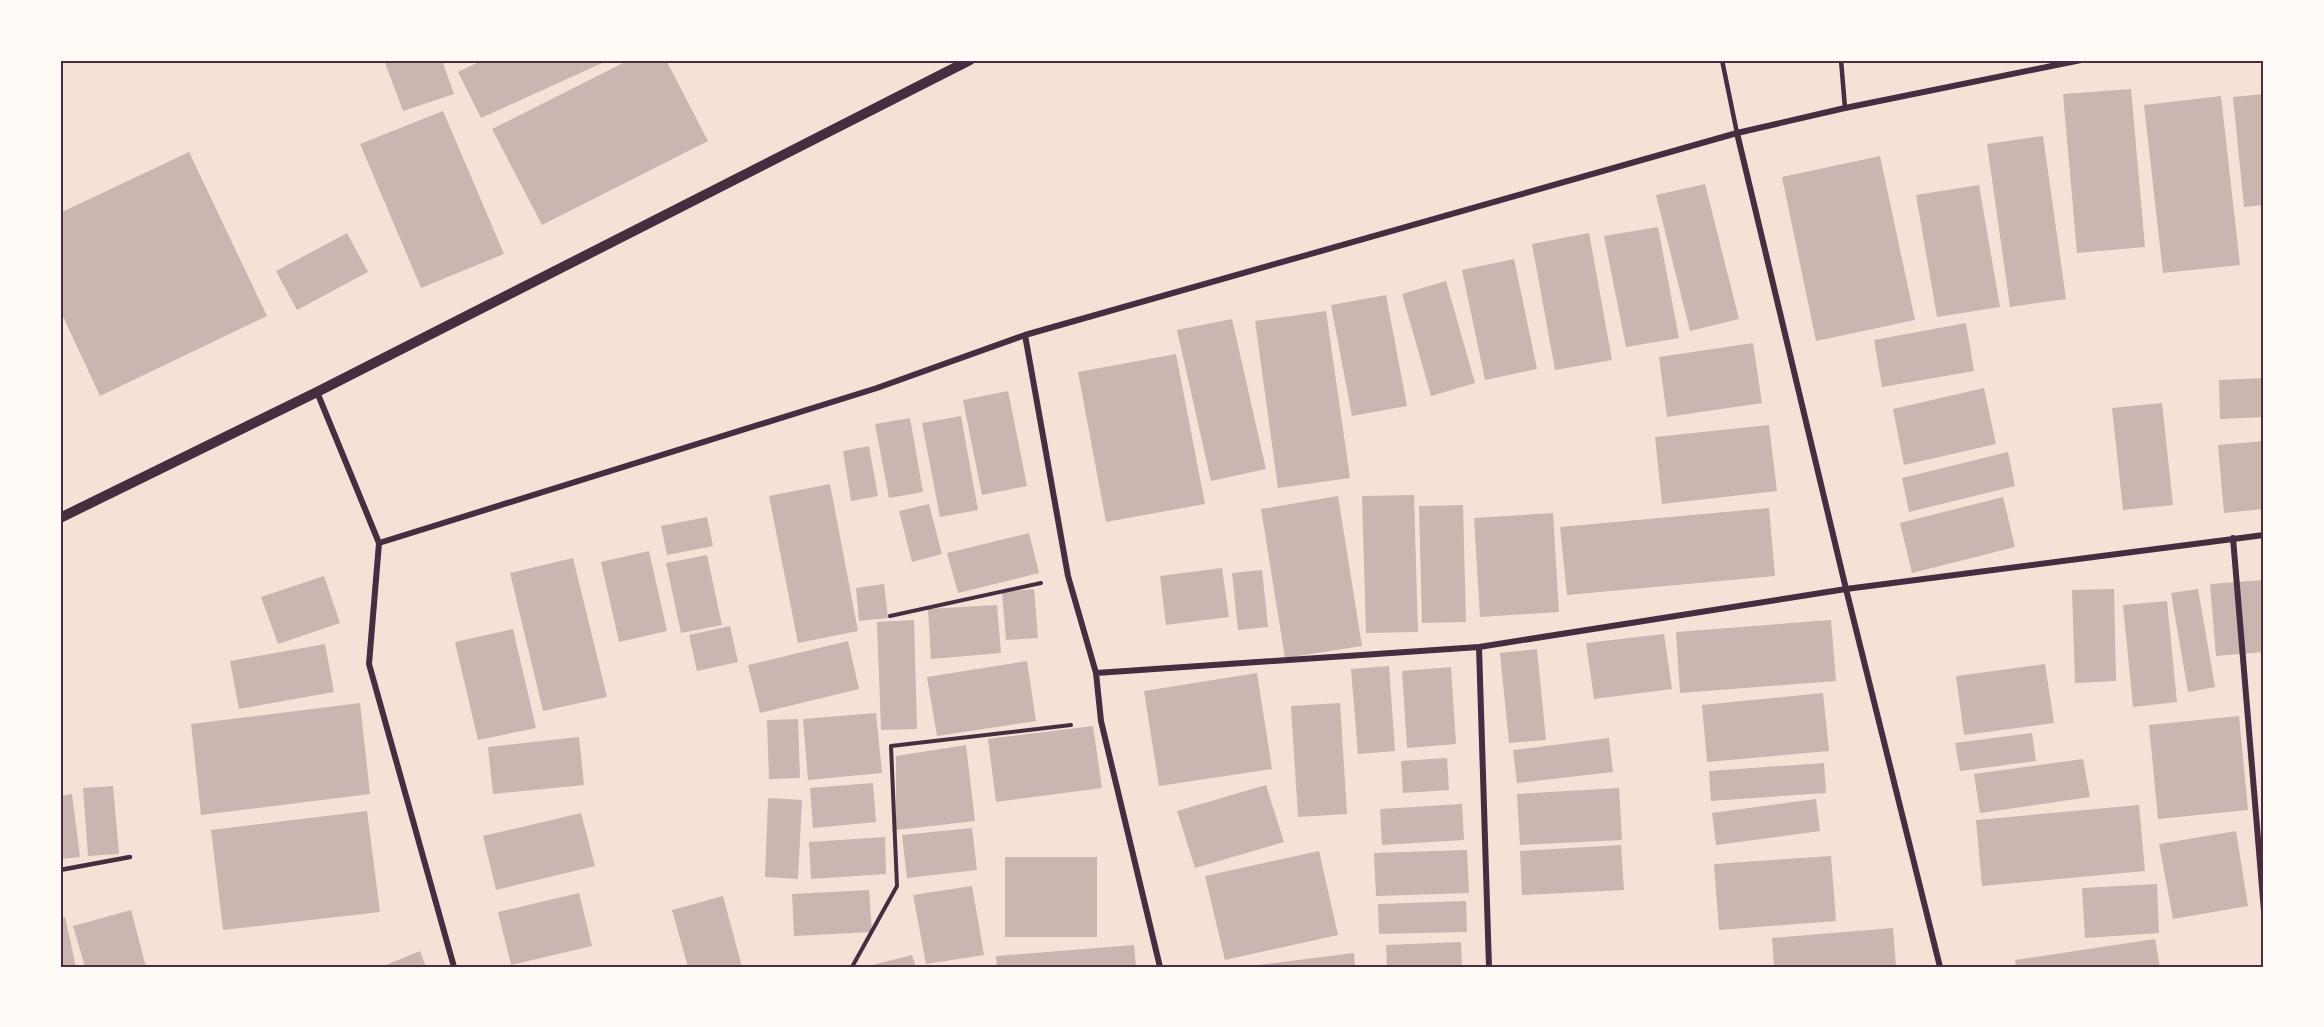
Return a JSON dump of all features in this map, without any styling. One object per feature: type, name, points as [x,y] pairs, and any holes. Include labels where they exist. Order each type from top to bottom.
[{"type":"street","points":[[60,518],[316,392],[970,60]]},
{"type":"street","points":[[379,543],[877,388],[1025,335],[1737,133],[1845,108],[2081,60]]},
{"type":"street","points":[[1737,133],[1846,590],[1940,967]]},
{"type":"street","points":[[1025,335],[1068,576],[1096,673],[1101,722],[1160,967]]},
{"type":"street","points":[[316,392],[379,543],[369,663],[454,967]]},
{"type":"street","points":[[1096,673],[1479,647],[1846,590],[2264,535]]},
{"type":"street","points":[[2233,538],[2264,911]]},
{"type":"street","points":[[1479,647],[1489,967]]},
{"type":"lane","points":[[1722,60],[1737,133]]},
{"type":"lane","points":[[1841,60],[1845,108]]},
{"type":"lane","points":[[60,870],[130,857]]},
{"type":"path","points":[[890,616],[1068,576]]},
{"type":"path","points":[[852,967],[897,886],[891,746],[1101,722]]},
{"type":"building","points":[[384,60],[442,60],[454,94],[403,111]]},
{"type":"building","points":[[483,60],[609,60],[481,118],[458,72]]},
{"type":"building","points":[[629,60],[666,60],[708,141],[542,225],[492,129]]},
{"type":"building","points":[[2131,89],[2145,247],[2077,253],[2063,94]]},
{"type":"building","points":[[2264,94],[2264,205],[2244,207],[2233,97]]},
{"type":"building","points":[[2221,96],[2240,265],[2163,273],[2144,105]]},
{"type":"building","points":[[443,111],[504,254],[421,288],[360,144]]},
{"type":"building","points":[[2043,136],[2066,299],[2010,307],[1987,144]]},
{"type":"building","points":[[189,152],[267,316],[100,396],[60,310],[60,213]]},
{"type":"building","points":[[1880,156],[1915,320],[1816,341],[1782,177]]},
{"type":"building","points":[[1705,184],[1739,319],[1690,331],[1656,195]]},
{"type":"building","points":[[1979,185],[2000,307],[1937,317],[1916,195]]},
{"type":"building","points":[[1658,227],[1679,338],[1626,347],[1604,236]]},
{"type":"building","points":[[347,233],[368,272],[297,310],[276,271]]},
{"type":"building","points":[[1589,233],[1612,360],[1555,370],[1532,244]]},
{"type":"building","points":[[1514,259],[1537,369],[1485,380],[1462,270]]},
{"type":"building","points":[[1446,281],[1475,383],[1431,396],[1402,294]]},
{"type":"building","points":[[1386,295],[1407,406],[1352,416],[1331,305]]},
{"type":"building","points":[[1326,311],[1350,478],[1278,488],[1255,321]]},
{"type":"building","points":[[1232,319],[1266,469],[1211,481],[1177,330]]},
{"type":"building","points":[[1966,323],[1974,371],[1882,387],[1874,340]]},
{"type":"building","points":[[1753,343],[1762,403],[1667,417],[1659,357]]},
{"type":"building","points":[[1176,354],[1205,504],[1106,522],[1078,372]]},
{"type":"building","points":[[2264,378],[2264,417],[2220,419],[2219,380]]},
{"type":"building","points":[[1984,388],[1996,444],[1904,465],[1893,409]]},
{"type":"building","points":[[1008,391],[1027,486],[982,495],[963,400]]},
{"type":"building","points":[[2162,403],[2173,505],[2123,510],[2112,408]]},
{"type":"building","points":[[961,416],[978,510],[940,517],[922,423]]},
{"type":"building","points":[[910,418],[923,492],[889,498],[875,424]]},
{"type":"building","points":[[1769,425],[1777,491],[1662,504],[1655,437]]},
{"type":"building","points":[[2264,441],[2264,509],[2224,513],[2218,445]]},
{"type":"building","points":[[869,446],[878,496],[851,501],[843,451]]},
{"type":"building","points":[[2008,452],[2015,486],[1909,512],[1902,478]]},
{"type":"building","points":[[830,484],[858,631],[798,643],[769,496]]},
{"type":"building","points":[[1414,495],[1418,632],[1366,633],[1362,496]]},
{"type":"building","points":[[1338,496],[1362,646],[1285,658],[1261,509]]},
{"type":"building","points":[[2003,497],[2015,547],[1912,573],[1900,523]]},
{"type":"building","points":[[929,504],[942,554],[912,562],[899,511]]},
{"type":"building","points":[[1463,505],[1466,622],[1422,623],[1419,506]]},
{"type":"building","points":[[1769,508],[1775,576],[1567,595],[1560,527]]},
{"type":"building","points":[[1553,513],[1559,612],[1480,617],[1474,518]]},
{"type":"building","points":[[707,517],[713,546],[667,555],[661,526]]},
{"type":"building","points":[[1029,533],[1039,573],[958,593],[947,553]]},
{"type":"building","points":[[649,551],[667,631],[619,642],[601,562]]},
{"type":"building","points":[[707,555],[722,625],[681,633],[666,563]]},
{"type":"building","points":[[573,558],[607,697],[543,711],[510,573]]},
{"type":"building","points":[[1222,568],[1229,617],[1166,625],[1160,576]]},
{"type":"building","points":[[1262,570],[1268,627],[1238,630],[1232,573]]},
{"type":"building","points":[[324,576],[340,623],[278,644],[261,597]]},
{"type":"building","points":[[2264,580],[2264,652],[2216,656],[2210,584]]},
{"type":"building","points":[[884,584],[888,618],[859,621],[856,588]]},
{"type":"building","points":[[1034,589],[1038,638],[1006,640],[1002,592]]},
{"type":"building","points":[[2114,589],[2116,681],[2075,683],[2072,590]]},
{"type":"building","points":[[2198,589],[2215,687],[2188,692],[2171,593]]},
{"type":"building","points":[[2167,601],[2177,702],[2133,707],[2123,605]]},
{"type":"building","points":[[997,605],[1001,653],[931,659],[928,609]]},
{"type":"building","points":[[914,620],[917,729],[881,730],[877,622]]},
{"type":"building","points":[[1831,620],[1836,681],[1680,693],[1676,632]]},
{"type":"building","points":[[730,626],[738,662],[697,671],[689,635]]},
{"type":"building","points":[[513,629],[536,728],[478,740],[455,642]]},
{"type":"building","points":[[1664,634],[1672,689],[1594,699],[1586,643]]},
{"type":"building","points":[[848,641],[859,689],[760,713],[748,665]]},
{"type":"building","points":[[325,644],[334,692],[239,709],[230,661]]},
{"type":"building","points":[[1537,649],[1546,740],[1509,743],[1500,653]]},
{"type":"building","points":[[1027,661],[1036,721],[937,736],[927,677]]},
{"type":"building","points":[[2045,664],[2054,723],[1964,735],[1956,676]]},
{"type":"building","points":[[1389,666],[1395,751],[1358,754],[1351,669]]},
{"type":"building","points":[[1451,667],[1456,744],[1407,748],[1402,671]]},
{"type":"building","points":[[1257,673],[1272,769],[1159,786],[1144,691]]},
{"type":"building","points":[[1823,693],[1829,751],[1707,762],[1702,705]]},
{"type":"building","points":[[360,703],[370,794],[201,815],[191,724]]},
{"type":"building","points":[[1340,703],[1347,814],[1298,817],[1291,706]]},
{"type":"building","points":[[876,713],[882,773],[808,780],[803,719]]},
{"type":"building","points":[[2239,716],[2248,810],[2158,819],[2149,725]]},
{"type":"building","points":[[798,719],[800,778],[769,779],[767,720]]},
{"type":"building","points":[[1093,726],[1102,788],[996,802],[988,739]]},
{"type":"building","points":[[2032,733],[2036,761],[1960,771],[1955,743]]},
{"type":"building","points":[[579,737],[584,785],[493,794],[488,747]]},
{"type":"building","points":[[1609,738],[1613,772],[1517,783],[1513,750]]},
{"type":"building","points":[[966,745],[975,821],[896,830],[896,756]]},
{"type":"building","points":[[1447,758],[1449,790],[1403,793],[1401,761]]},
{"type":"building","points":[[2083,759],[2090,797],[1980,813],[1974,774]]},
{"type":"building","points":[[1824,763],[1826,793],[1711,801],[1709,771]]},
{"type":"building","points":[[873,783],[876,822],[813,828],[810,788]]},
{"type":"building","points":[[1266,785],[1284,842],[1195,868],[1177,811]]},
{"type":"building","points":[[113,786],[119,854],[88,856],[83,788]]},
{"type":"building","points":[[1619,788],[1622,840],[1520,845],[1517,794]]},
{"type":"building","points":[[72,794],[80,857],[60,859],[60,796]]},
{"type":"building","points":[[768,798],[802,800],[798,879],[765,877]]},
{"type":"building","points":[[1816,799],[1820,831],[1716,845],[1712,813]]},
{"type":"building","points":[[1462,804],[1464,840],[1382,845],[1380,809]]},
{"type":"building","points":[[2139,805],[2145,871],[1982,886],[1976,820]]},
{"type":"building","points":[[367,811],[380,912],[223,930],[211,830]]},
{"type":"building","points":[[581,813],[595,866],[496,890],[483,836]]},
{"type":"building","points":[[972,828],[977,870],[907,878],[902,835]]},
{"type":"building","points":[[2236,831],[2248,906],[2173,919],[2159,844]]},
{"type":"building","points":[[885,837],[886,874],[811,879],[809,842]]},
{"type":"building","points":[[1621,845],[1624,890],[1522,895],[1520,851]]},
{"type":"building","points":[[1467,850],[1469,893],[1376,896],[1374,853]]},
{"type":"building","points":[[1319,851],[1338,935],[1225,960],[1205,876]]},
{"type":"building","points":[[1831,856],[1836,921],[1719,930],[1714,864]]},
{"type":"building","points":[[1005,857],[1097,857],[1097,937],[1005,937]]},
{"type":"building","points":[[2157,884],[2159,933],[2085,938],[2082,888]]},
{"type":"building","points":[[972,886],[984,955],[926,964],[913,895]]},
{"type":"building","points":[[869,890],[872,932],[794,936],[792,894]]},
{"type":"building","points":[[579,893],[592,946],[511,965],[498,912]]},
{"type":"building","points":[[723,896],[742,967],[688,967],[672,910]]},
{"type":"building","points":[[1466,901],[1467,932],[1379,934],[1378,904]]},
{"type":"building","points":[[131,910],[146,967],[85,967],[73,926]]},
{"type":"building","points":[[65,917],[76,967],[60,967],[60,918]]},
{"type":"building","points":[[1893,928],[1896,967],[1774,967],[1772,938]]},
{"type":"building","points":[[2155,939],[2160,967],[2016,967],[2015,960]]},
{"type":"building","points":[[1461,942],[1462,967],[1387,967],[1386,945]]},
{"type":"building","points":[[1134,945],[1136,967],[997,967],[996,956]]},
{"type":"building","points":[[420,951],[426,967],[381,967]]},
{"type":"building","points":[[1354,953],[1355,967],[1250,967],[1250,966]]},
{"type":"building","points":[[912,955],[916,967],[873,967],[872,965]]}]
